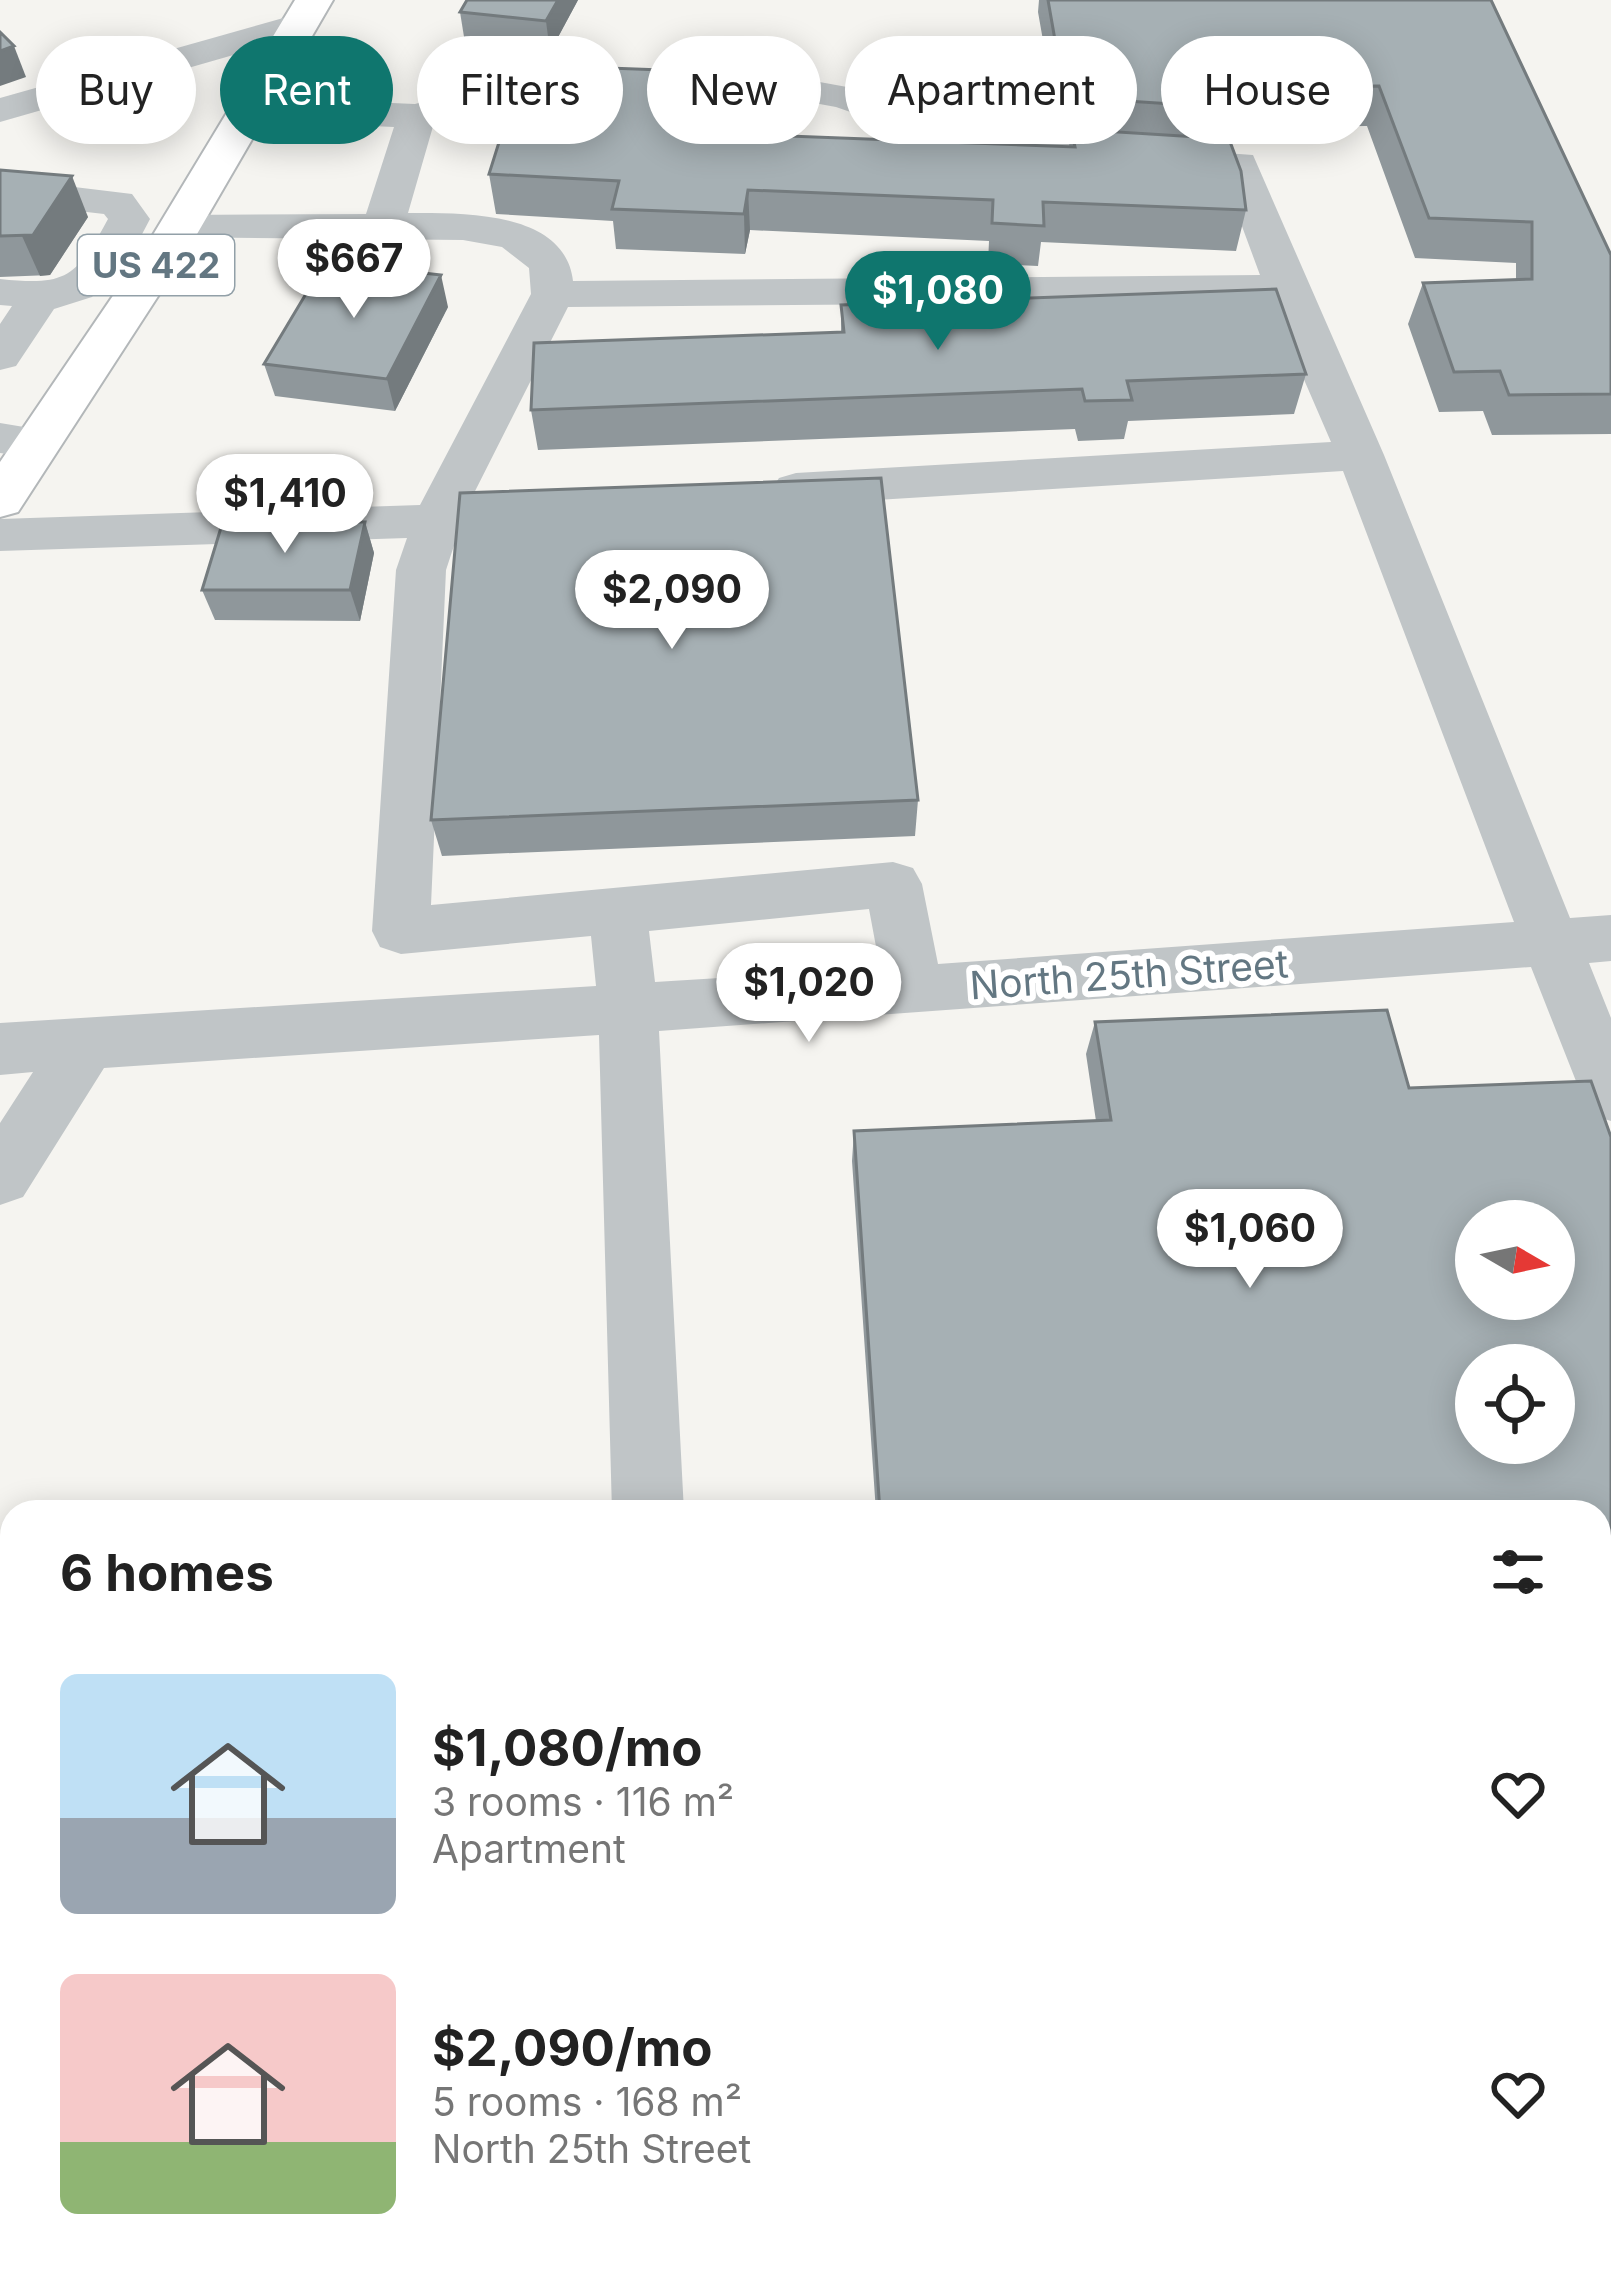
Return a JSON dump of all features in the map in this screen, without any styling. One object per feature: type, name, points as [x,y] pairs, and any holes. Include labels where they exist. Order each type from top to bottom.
[{"type":"highway","name":"US 422","points":[[0,500],[19,441],[171,241],[231,144]]},
{"type":"street","points":[[8,150],[307,12]]},
{"type":"street","points":[[623,87],[760,82],[844,98],[968,140],[1016,151],[1239,164],[1286,288],[1360,455],[1611,1095]]},
{"type":"street","points":[[383,226],[417,116],[393,115]]},
{"type":"street","points":[[0,356],[20,294],[62,297],[84,287],[113,249],[128,219],[117,203],[8,150]]},
{"type":"street","points":[[113,249],[383,226],[474,230],[530,242],[551,260],[553,294],[457,512],[421,570],[400,931],[892,884],[914,990]]},
{"type":"street","points":[[553,294],[1286,288]]},
{"type":"street","points":[[748,491],[1360,455]]},
{"type":"street","points":[[0,535],[457,512]]},
{"type":"street","points":[[618,911],[628,1010],[648,1500]]},
{"type":"street","name":"North 25th Street","points":[[0,1049],[628,1010],[1611,938]]},
{"type":"street","points":[[0,1177],[85,1045]]},
{"type":"building","points":[[467,0],[558,0],[546,21],[460,12]]},
{"type":"building","points":[[1048,0],[1491,0],[1611,255],[1611,394],[1509,395],[1500,371],[1454,372],[1423,283],[1532,279],[1532,222],[1429,218],[1379,86],[1373,86],[1373,36],[1161,36],[1161,103],[1137,102],[1137,36],[1054,36]]},
{"type":"building","points":[[0,32],[14,46],[0,51]]},
{"type":"building","points":[[623,69],[647,69],[647,144],[821,144],[821,137],[845,138],[845,144],[1075,147],[1137,144],[1137,133],[1161,135],[1161,144],[1231,144],[1241,171],[1246,210],[1043,202],[1044,226],[992,223],[993,200],[748,190],[744,214],[612,209],[619,181],[489,174],[498,144],[623,144]]},
{"type":"building","points":[[0,170],[72,176],[33,235],[0,236]]},
{"type":"building","points":[[325,262],[441,275],[387,379],[264,364]]},
{"type":"building","points":[[1276,289],[1306,374],[1127,381],[1132,400],[1085,401],[1082,389],[531,410],[534,343],[844,332],[841,305]]},
{"type":"building","points":[[881,478],[918,800],[431,820],[460,493]]},
{"type":"building","points":[[223,521],[365,522],[350,590],[202,590]]},
{"type":"building","points":[[1387,1010],[1409,1088],[1591,1081],[1611,1137],[1611,1500],[879,1500],[854,1131],[1111,1120],[1095,1022]]}]
